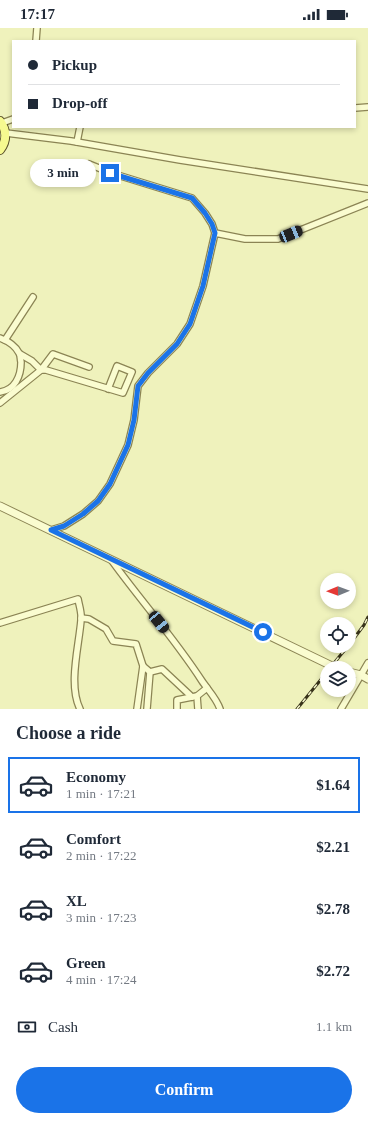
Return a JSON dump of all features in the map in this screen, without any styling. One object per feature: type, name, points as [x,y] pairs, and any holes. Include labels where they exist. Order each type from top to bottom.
[{"type":"main road","points":[[0,157],[6,136],[1,122]]},
{"type":"main road","points":[[0,150],[6,136]]},
{"type":"street","points":[[36,40],[37,28]]},
{"type":"street","points":[[356,108],[368,107]]},
{"type":"street","points":[[1,122],[12,118]]},
{"type":"street","points":[[77,142],[80,128]]},
{"type":"street","points":[[6,136],[77,142],[180,160],[368,189]]},
{"type":"street","points":[[51,530],[64,526],[83,514],[98,501],[110,484],[128,445],[134,420],[138,386],[148,373],[177,344],[190,324],[203,286],[215,233],[212,224],[205,213],[192,198],[110,173],[89,164]]},
{"type":"street","points":[[215,233],[245,239],[278,239],[368,204]]},
{"type":"street","points":[[33,297],[2,339],[14,345],[20,354],[32,361],[41,370],[46,370],[108,389],[123,393],[132,372],[117,366],[108,389]]},
{"type":"street","points":[[0,403],[3,392],[18,380],[21,368],[20,354]]},
{"type":"street","points":[[0,403],[41,370],[53,354],[89,367]]},
{"type":"street","points":[[0,506],[322,661]]},
{"type":"street","points":[[111,559],[188,659],[214,697],[220,709]]},
{"type":"street","points":[[0,622],[78,599],[81,618],[74,686],[76,702],[80,709]]},
{"type":"street","points":[[81,618],[88,619],[106,629],[113,641],[136,644],[142,666],[137,709]]},
{"type":"street","points":[[341,709],[368,663]]},
{"type":"street","points":[[142,666],[150,672]]},
{"type":"street","points":[[150,672],[162,669],[194,696],[198,709]]},
{"type":"street","points":[[147,709],[150,672]]},
{"type":"street","points":[[356,674],[368,679]]},
{"type":"street","points":[[177,709],[178,700],[194,696],[207,688]]},
{"type":"railway","points":[[356,636],[368,617]]},
{"type":"railway","points":[[336,661],[342,653]]},
{"type":"railway","points":[[297,709],[320,681]]},
{"type":"route","points":[[110,173],[192,198],[205,213],[212,224],[215,233],[203,286],[190,324],[177,344],[148,373],[138,386],[134,420],[128,445],[110,484],[98,501],[83,514],[64,526],[51,530],[263,632]]}]
